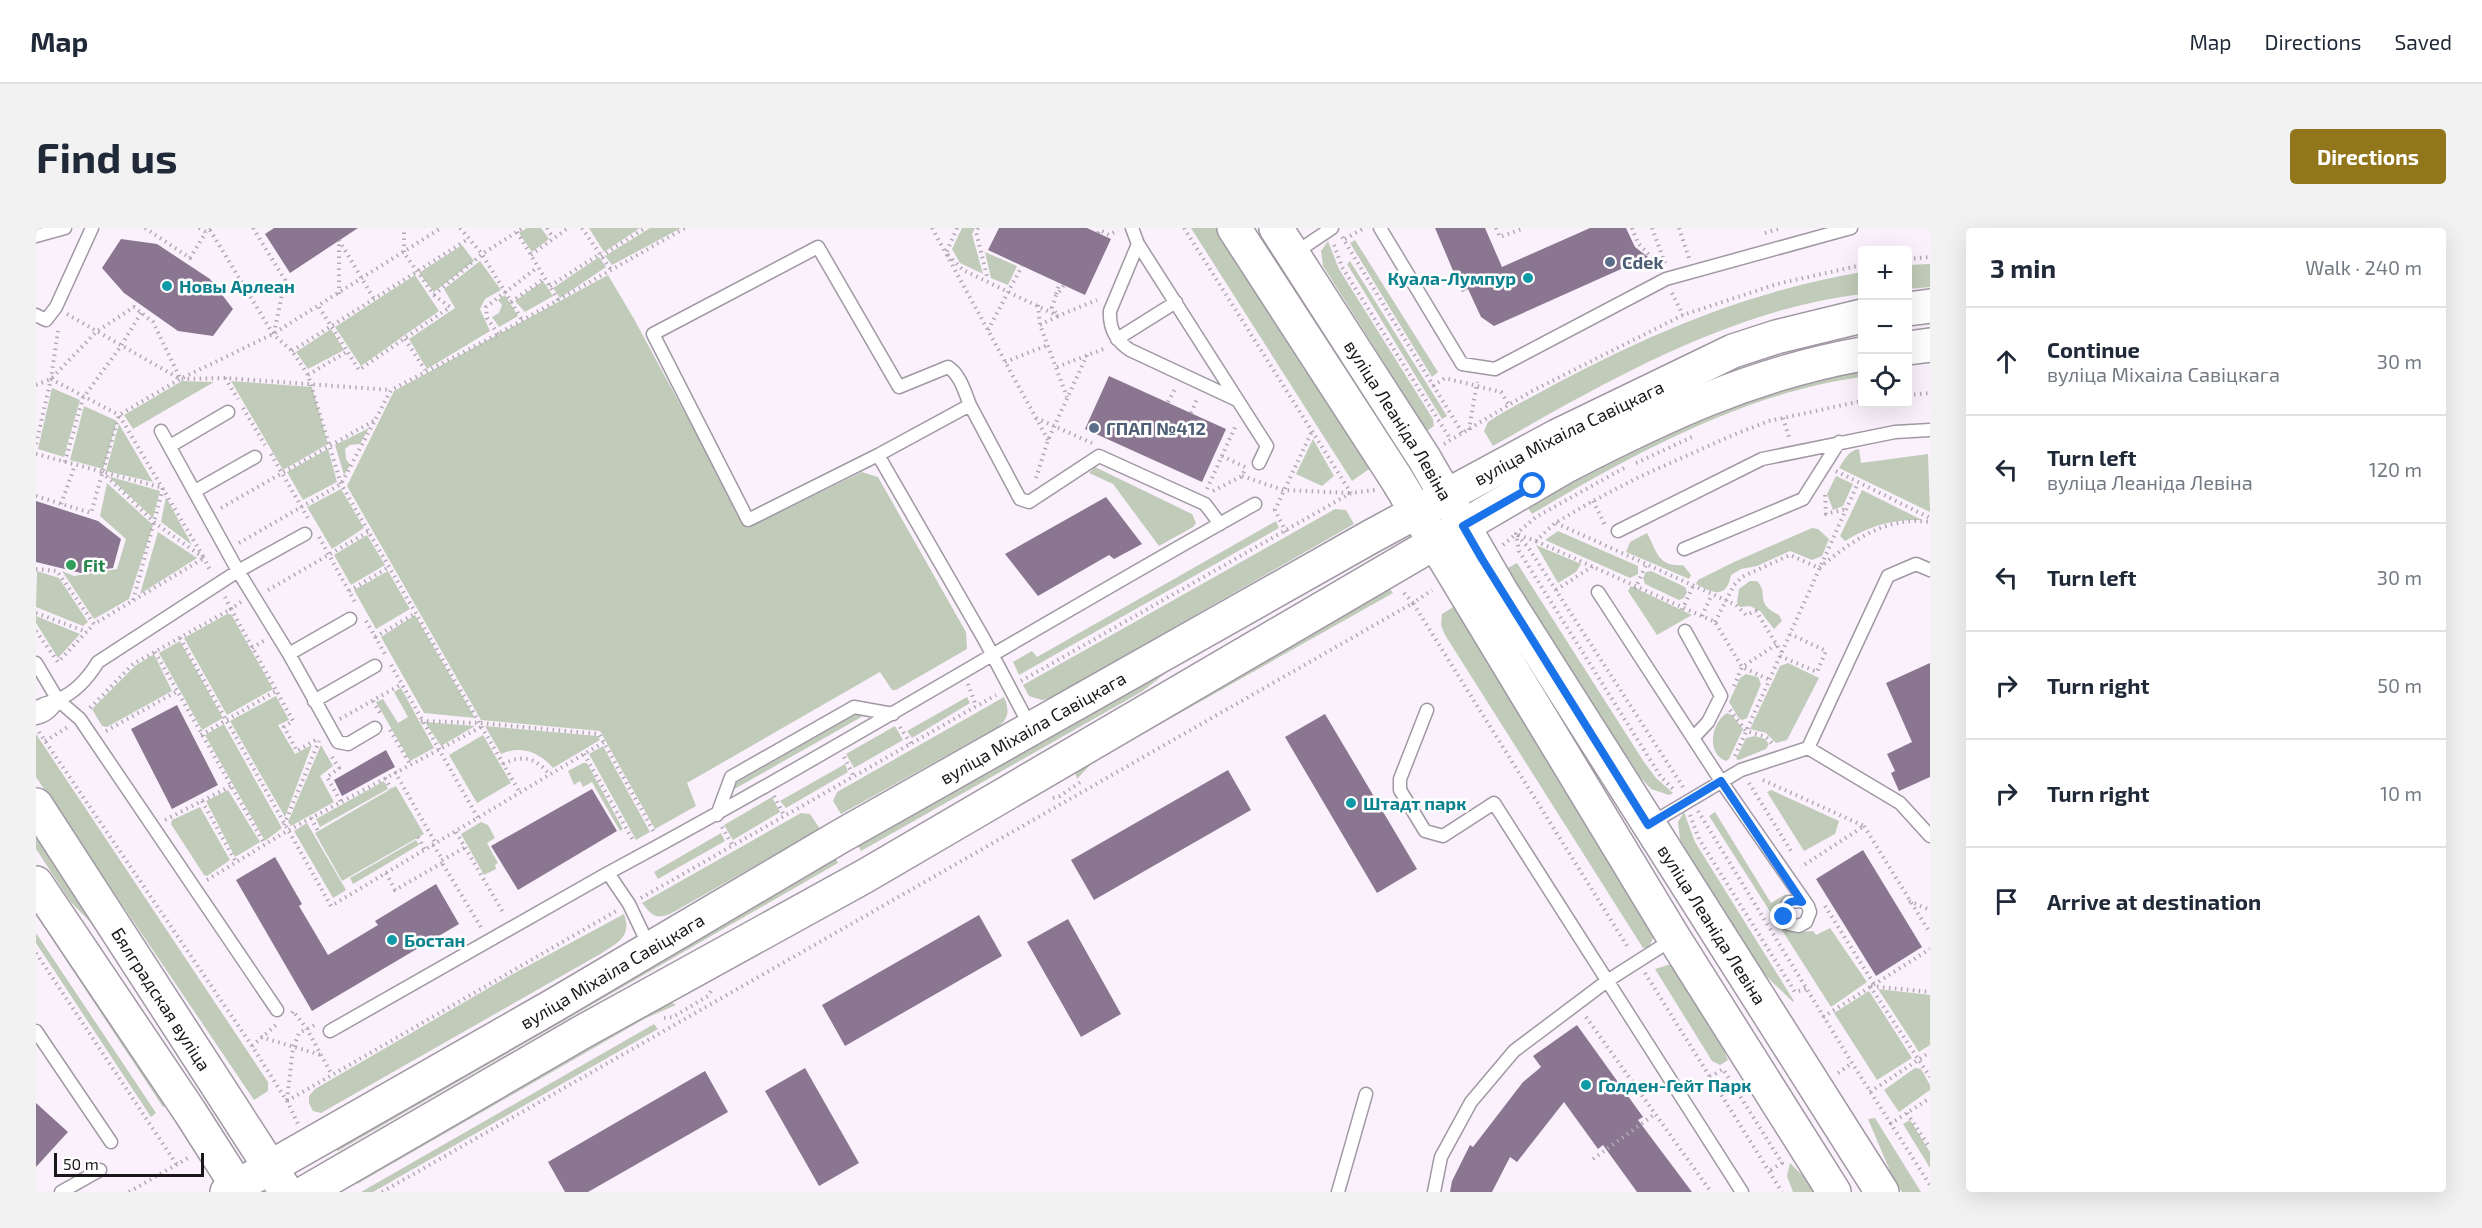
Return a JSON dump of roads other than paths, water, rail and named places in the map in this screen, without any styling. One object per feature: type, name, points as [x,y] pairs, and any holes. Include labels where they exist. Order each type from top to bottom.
[{"type":"street","name":"вуліца Леаніда Левіна","points":[[1234,228],[1416,512],[1450,534],[1501,591],[1882,1192]]},
{"type":"street","name":"вуліца Леаніда Левіна","points":[[1285,241],[1445,496],[1450,534],[1674,938],[1834,1192]]},
{"type":"street","points":[[1912,308],[1930,306]]},
{"type":"street","name":"вуліца Міхаіла Савіцкага","points":[[235,1190],[278,1180],[650,948],[841,836],[1445,496],[1592,418],[1733,351],[1776,337],[1858,317]]},
{"type":"street","points":[[1912,347],[1930,345]]},
{"type":"street","name":"вуліца Міхаіла Савіцкага","points":[[306,1192],[584,1031],[865,876],[1566,466],[1699,401],[1755,380],[1858,355]]},
{"type":"street","name":"Бялградская вуліца","points":[[36,805],[278,1180]]},
{"type":"street","points":[[36,883],[235,1190]]},
{"type":"lane","points":[[36,236],[65,228]]},
{"type":"lane","points":[[36,315],[46,320],[56,307],[92,228]]},
{"type":"lane","points":[[1380,228],[1462,364],[1496,369],[1666,279],[1851,228]]},
{"type":"lane","points":[[1126,229],[1176,302],[1267,446],[1259,463]]},
{"type":"lane","points":[[1285,241],[1333,231]]},
{"type":"lane","points":[[1138,244],[1110,311],[1109,320],[1117,342],[1238,400]]},
{"type":"lane","points":[[970,405],[878,455],[748,520],[653,334],[818,247],[898,387],[948,367],[952,369],[1020,499],[1029,502],[1099,456],[1205,504],[1220,524]]},
{"type":"lane","points":[[1117,342],[1176,302]]},
{"type":"lane","points":[[170,447],[228,412]]},
{"type":"lane","points":[[1618,531],[1762,459],[1894,432],[1930,430]]},
{"type":"lane","points":[[160,431],[243,569],[338,742],[348,744],[375,728]]},
{"type":"lane","points":[[1684,549],[1803,499],[1839,442]]},
{"type":"lane","points":[[878,455],[992,654],[1032,729]]},
{"type":"lane","points":[[195,491],[255,457]]},
{"type":"lane","points":[[330,1031],[893,714],[992,654],[1255,504]]},
{"type":"lane","points":[[36,708],[46,701],[58,700],[85,682],[98,662],[218,584],[312,532]]},
{"type":"lane","points":[[1648,825],[1741,770],[1808,748],[1888,576],[1916,564],[1930,570]]},
{"type":"lane","points":[[1598,592],[1802,902]]},
{"type":"lane","points":[[289,654],[350,619]]},
{"type":"lane","points":[[1685,631],[1721,696],[1708,722],[1693,738]]},
{"type":"lane","points":[[36,663],[58,700],[80,719],[281,1014]]},
{"type":"lane","points":[[314,701],[375,666]]},
{"type":"lane","points":[[36,718],[43,717],[54,709],[58,700]]},
{"type":"lane","points":[[717,814],[731,777],[854,707],[893,714]]},
{"type":"lane","points":[[1427,710],[1400,779],[1400,790],[1425,831],[1443,836],[1494,803],[1742,1192]]},
{"type":"lane","points":[[1808,748],[1900,803],[1930,836]]},
{"type":"lane","points":[[608,873],[629,904],[650,948]]},
{"type":"lane","points":[[1434,1192],[1441,1157],[1472,1102],[1514,1051],[1607,981],[1674,938]]},
{"type":"lane","points":[[36,1031],[111,1142]]},
{"type":"lane","points":[[1338,1192],[1366,1094]]},
{"type":"lane","points":[[61,1192],[100,1170]]},
{"type":"place","name":"Cdek","points":[[1610,262]]},
{"type":"place","name":"Куала-Лумпур","points":[[1528,278]]},
{"type":"place","name":"Новы Арлеан","points":[[167,286]]},
{"type":"place","name":"ГПАП №412","points":[[1094,428]]},
{"type":"place","name":"Fit","points":[[71,565]]},
{"type":"place","name":"Штадт парк","points":[[1351,803]]},
{"type":"place","name":"Бостан","points":[[392,940]]},
{"type":"place","name":"Голден-Гейт Парк","points":[[1586,1085]]}]
